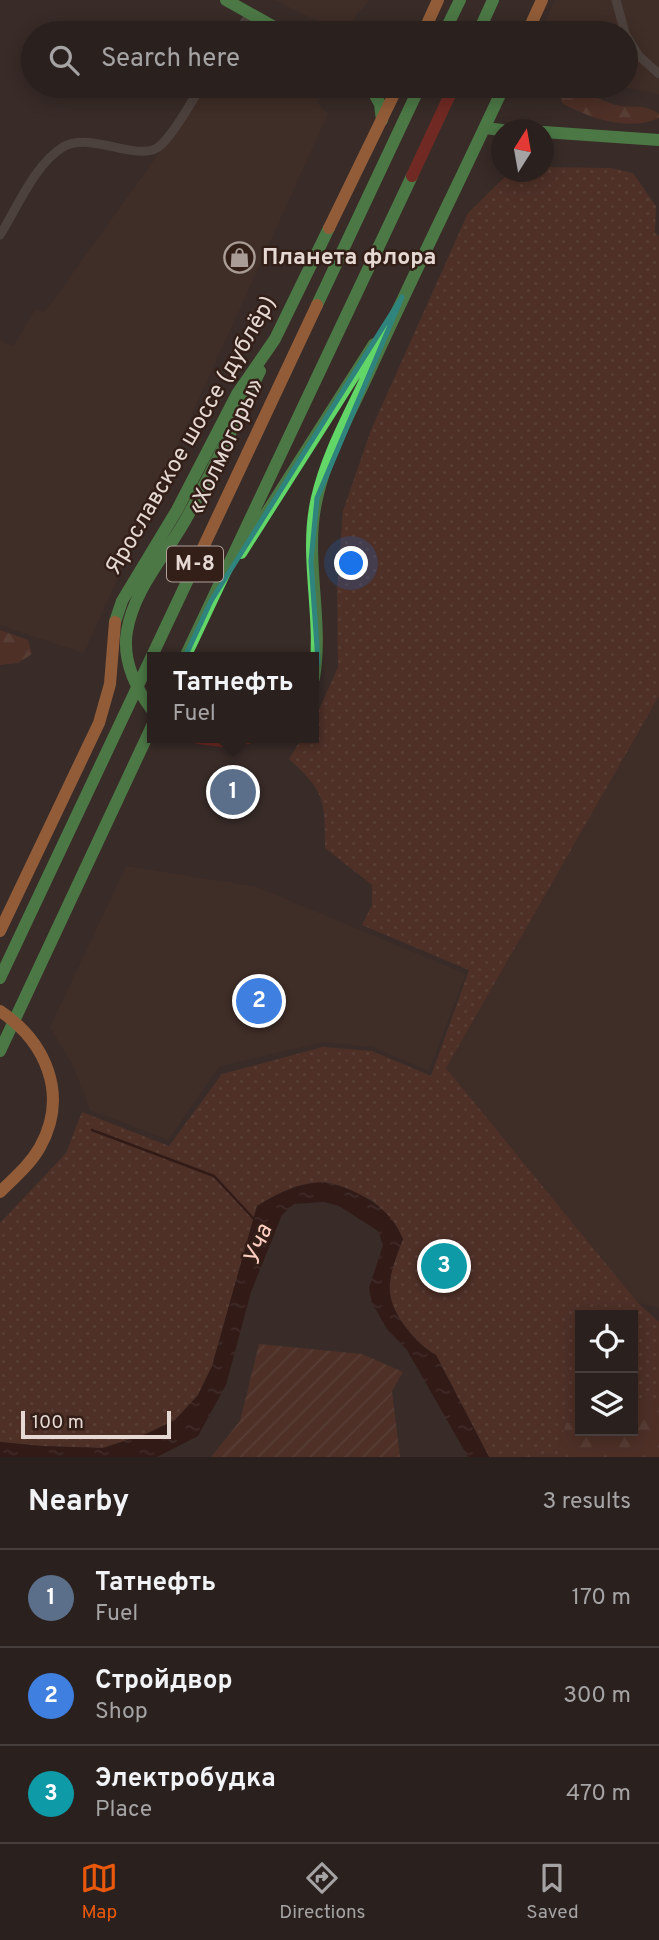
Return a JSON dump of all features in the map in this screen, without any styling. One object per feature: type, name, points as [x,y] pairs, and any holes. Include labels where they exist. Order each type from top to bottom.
[{"type":"main road","points":[[226,0],[263,21]]},
{"type":"main road","points":[[428,21],[438,0]]},
{"type":"main road","points":[[450,21],[460,0]]},
{"type":"main road","points":[[483,21],[493,0]]},
{"type":"main road","points":[[532,21],[542,0]]},
{"type":"main road","points":[[377,98],[382,120]]},
{"type":"main road","name":"Ярославское шоссе (дублёр)","points":[[0,931],[99,723],[110,684],[114,625],[122,601],[177,510],[236,394],[275,339],[392,98]]},
{"type":"main road","name":"«Холмогоры»","points":[[153,652],[414,98]]},
{"type":"main road","name":"М-8","points":[[187,652],[448,98]]},
{"type":"main road","points":[[318,652],[311,561],[312,525],[327,466],[402,297],[499,98]]},
{"type":"main road","points":[[485,128],[491,129]]},
{"type":"main road","points":[[554,133],[659,140]]},
{"type":"main road","points":[[211,601],[402,297]]},
{"type":"main road","points":[[147,702],[134,681],[127,656],[130,619],[140,596],[212,471],[275,339]]},
{"type":"main road","name":"«Холмогоры»","points":[[0,978],[147,666]]},
{"type":"main road","points":[[0,1051],[147,737]]},
{"type":"main road","points":[[0,1011],[22,1026],[43,1052],[51,1073],[54,1106],[49,1128],[40,1148],[0,1192]]},
{"type":"street","points":[[616,0],[622,21]]},
{"type":"street","points":[[245,21],[250,14]]},
{"type":"street","points":[[638,54],[659,74]]},
{"type":"street","points":[[0,235],[44,164],[64,146],[88,141],[147,153],[161,146],[194,98]]},
{"type":"highlighted area","points":[[402,297],[317,498],[311,561],[318,662],[307,693],[271,729],[235,740],[198,738],[158,715],[211,601]]},
{"type":"shaded area","points":[[275,0],[370,0],[352,21],[317,21]]},
{"type":"shaded area","points":[[555,0],[659,0],[659,94],[638,90],[638,21],[545,21]]},
{"type":"shaded area","points":[[198,98],[320,98],[317,102],[328,114],[84,653],[0,625],[0,340],[13,346],[36,309],[44,313]]},
{"type":"shaded area","points":[[659,696],[659,1308],[638,1303],[446,1068]]},
{"type":"shaded area","points":[[126,866],[257,887],[466,974],[429,1071],[373,1047],[322,1042],[219,1067],[168,1140],[90,1110],[73,1066],[50,1027]]},
{"type":"green space","points":[[561,98],[597,98],[620,106],[650,109],[659,114],[659,118],[635,124],[609,121],[584,114],[562,103]]},
{"type":"green space","points":[[554,167],[611,168],[633,173],[656,206],[655,232],[659,237],[659,696],[446,1068],[638,1303],[659,1322],[659,1407],[646,1400],[638,1399],[638,1310],[575,1310],[575,1422],[566,1423],[557,1455],[540,1456],[525,1450],[520,1457],[489,1457],[436,1355],[407,1329],[392,1302],[391,1273],[403,1239],[373,1201],[340,1186],[316,1183],[292,1188],[257,1206],[212,1366],[198,1395],[175,1420],[146,1434],[103,1448],[0,1442],[0,1223],[66,1153],[82,1112],[169,1146],[222,1074],[323,1047],[372,1051],[431,1076],[469,970],[362,925],[372,905],[372,885],[325,848],[320,798],[310,780],[289,759],[299,743],[319,743],[319,710],[338,667],[337,589],[343,511],[371,430],[468,213],[500,182],[554,182]]},
{"type":"green space","points":[[0,630],[28,640],[32,654],[18,663],[0,665]]},
{"type":"green space","points":[[259,1344],[362,1354],[403,1372],[392,1391],[400,1457],[211,1457],[240,1421]]},
{"type":"green space","points":[[638,1399],[646,1400],[659,1407],[659,1457],[520,1457],[525,1450],[540,1456],[557,1455],[566,1423],[575,1422],[575,1436],[638,1436]]},
{"type":"water","name":"Уча","points":[[325,1182],[349,1189],[372,1201],[398,1228],[403,1239],[390,1279],[390,1293],[395,1311],[407,1329],[436,1355],[489,1457],[468,1457],[407,1350],[387,1329],[372,1303],[369,1288],[383,1245],[378,1231],[339,1206],[324,1202],[294,1204],[282,1215],[251,1292],[226,1385],[198,1436],[157,1457],[0,1457],[0,1442],[103,1448],[146,1434],[175,1420],[198,1395],[212,1366],[257,1206],[290,1189]]},
{"type":"waterway","name":"Уча","points":[[92,1130],[214,1176],[254,1219]]},
{"type":"traffic: fast","points":[[226,0],[264,21]]},
{"type":"traffic: fast","points":[[450,21],[460,0]]},
{"type":"traffic: fast","points":[[483,21],[493,0]]},
{"type":"traffic: fast","points":[[377,98],[382,120]]},
{"type":"traffic: fast","points":[[317,305],[414,98]]},
{"type":"traffic: fast","points":[[316,652],[312,543],[313,520],[321,481],[340,433],[498,98]]},
{"type":"traffic: fast","points":[[485,128],[491,129]]},
{"type":"traffic: fast","points":[[554,133],[659,140]]},
{"type":"traffic: fast","points":[[187,652],[412,176]]},
{"type":"traffic: fast","points":[[115,622],[122,601],[177,510],[237,394],[275,339],[329,228]]},
{"type":"traffic: fast","points":[[241,553],[374,344]]},
{"type":"traffic: fast","points":[[147,702],[135,683],[126,652],[127,631],[136,601],[196,501],[260,371]]},
{"type":"traffic: fast","points":[[154,652],[201,552]]},
{"type":"traffic: fast","points":[[0,978],[147,666]]},
{"type":"traffic: fast","points":[[0,1051],[147,737]]},
{"type":"traffic: slow","points":[[428,21],[438,0]]},
{"type":"traffic: slow","points":[[532,21],[542,0]]},
{"type":"traffic: slow","points":[[329,228],[392,98]]},
{"type":"traffic: slow","points":[[201,552],[317,305]]},
{"type":"traffic: slow","points":[[0,931],[99,723],[110,684],[115,622]]},
{"type":"traffic: slow","points":[[0,1011],[30,1038],[41,1054],[52,1089],[52,1108],[40,1147],[22,1171],[0,1192]]},
{"type":"traffic: jam","points":[[412,176],[448,98]]},
{"type":"place","name":"Планета флора","points":[[239,258]]},
{"type":"place","name":"Татнефть","points":[[233,792]]},
{"type":"place","name":"Стройдвор","points":[[259,1001]]},
{"type":"place","name":"Электробудка","points":[[444,1266]]}]
